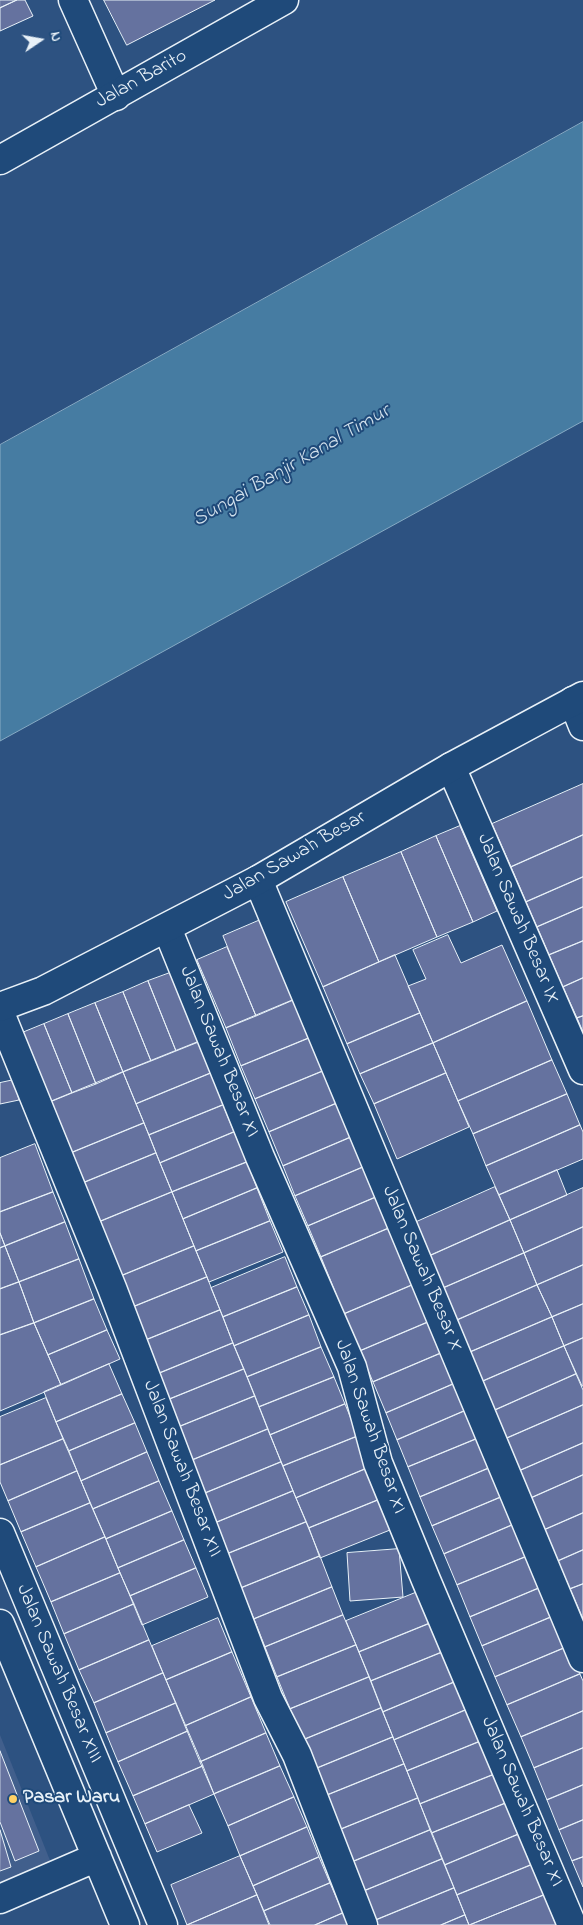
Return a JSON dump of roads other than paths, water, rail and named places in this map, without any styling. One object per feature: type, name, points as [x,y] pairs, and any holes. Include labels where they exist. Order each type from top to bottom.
[{"type":"street","points":[[73,0],[116,96]]},
{"type":"street","name":"Jalan Barito","points":[[0,160],[284,0]]},
{"type":"street","points":[[578,698],[583,726]]},
{"type":"street","name":"Jalan Sawah Besar","points":[[0,1007],[43,991],[258,880],[451,767],[578,698]]},
{"type":"street","name":"Jalan Sawah Besar IX","points":[[451,767],[583,1070]]},
{"type":"street","name":"Jalan Sawah Besar X","points":[[258,880],[583,1658]]},
{"type":"street","name":"Jalan Sawah Besar XI","points":[[167,928],[260,1157],[352,1367],[378,1462],[572,1925]]},
{"type":"street","name":"Jalan Sawah Besar XII","points":[[0,1013],[112,1288],[268,1698],[297,1755],[363,1925]]},
{"type":"street","name":"Jalan Sawah Besar XIII","points":[[0,1533],[163,1925]]},
{"type":"street","name":"Jalan Sawah Besar XIII","points":[[0,1624],[125,1925]]},
{"type":"street","points":[[0,1899],[97,1857]]},
{"type":"water","name":"Sungai Banjir Kanal Timur","points":[[583,122],[583,421],[0,741],[0,445]]},
{"type":"place","name":"Pasar Waru","points":[[13,1799]]}]
